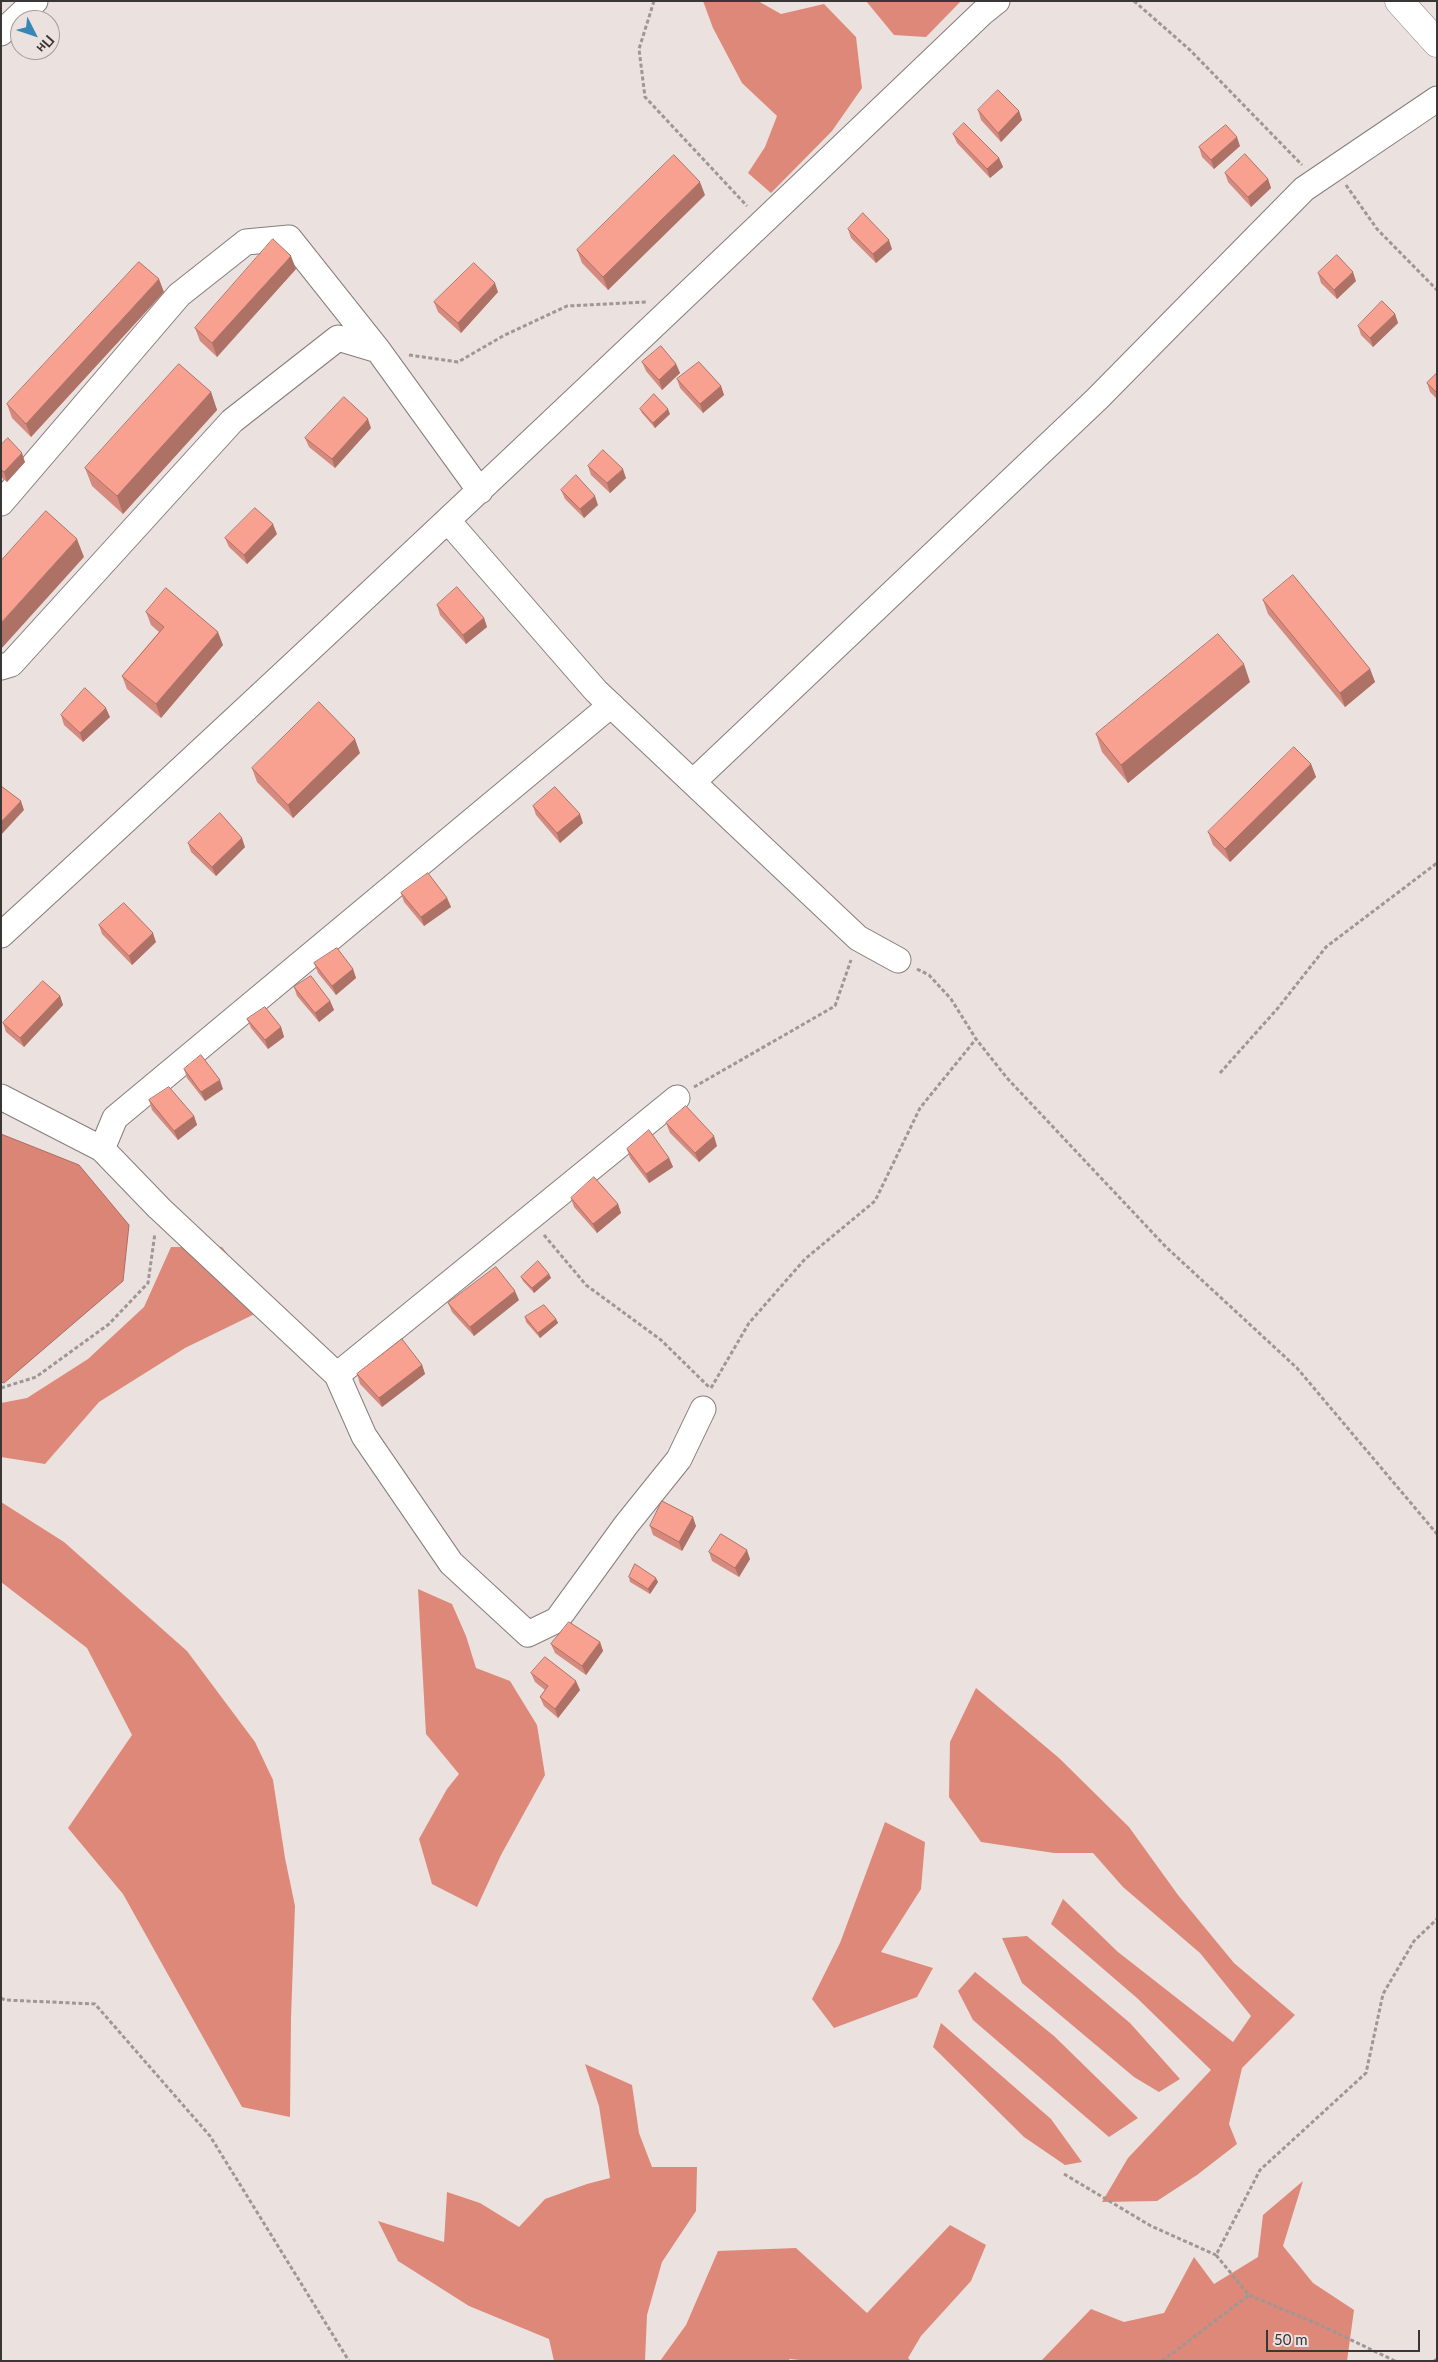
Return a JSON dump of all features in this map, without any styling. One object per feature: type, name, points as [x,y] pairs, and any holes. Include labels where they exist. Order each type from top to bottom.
[{"type":"street","points":[[3,27],[36,1]]},
{"type":"street","points":[[1,935],[480,491],[682,301],[982,13],[997,1]]},
{"type":"street","points":[[1399,1],[1437,43]]},
{"type":"street","points":[[693,782],[1097,398],[1304,189],[1437,99]]},
{"type":"street","points":[[1,502],[180,295],[246,242],[289,238],[378,350],[480,491]]},
{"type":"street","points":[[1,667],[11,664],[232,421],[338,338],[378,350]]},
{"type":"street","points":[[448,521],[611,705],[858,938],[898,960]]},
{"type":"street","points":[[102,1149],[114,1118],[611,705]]},
{"type":"street","points":[[1,1097],[102,1149],[159,1208],[337,1375],[364,1436],[451,1563],[528,1634],[557,1620],[626,1525],[679,1459],[707,1399]]},
{"type":"street","points":[[337,1375],[677,1098]]},
{"type":"path","points":[[654,1],[639,49],[644,97],[763,222]]},
{"type":"path","points":[[1134,1],[1326,174],[1437,290]]},
{"type":"path","points":[[378,350],[458,362],[503,336],[567,306],[682,301]]},
{"type":"path","points":[[1220,1073],[1278,1008],[1326,948],[1437,863]]},
{"type":"path","points":[[677,1098],[835,1006],[858,938]]},
{"type":"path","points":[[898,960],[929,975],[951,999],[976,1039],[1007,1078],[1166,1247],[1298,1368],[1437,1534]]},
{"type":"path","points":[[529,1218],[586,1286],[660,1340],[707,1399],[749,1323],[798,1266],[875,1201],[920,1108],[976,1039]]},
{"type":"path","points":[[1,1388],[36,1377],[109,1324],[148,1284],[159,1208]]},
{"type":"path","points":[[1216,2255],[1260,2170],[1366,2073],[1383,1994],[1414,1941],[1437,1919]]},
{"type":"path","points":[[1,1998],[5,2000],[94,2004],[210,2136],[349,2361]]},
{"type":"path","points":[[1064,2174],[1151,2226],[1216,2255],[1249,2296],[1320,2325],[1395,2361]]},
{"type":"path","points":[[1162,2361],[1249,2296]]},
{"type":"shaded area","points":[[703,1],[758,1],[781,14],[824,4],[856,37],[862,88],[832,131],[771,193],[748,173],[765,147],[777,116],[742,83],[713,28]]},
{"type":"shaded area","points":[[866,1],[961,1],[926,37],[894,35]]},
{"type":"shaded area","points":[[1,1134],[79,1165],[129,1225],[123,1281],[4,1383],[1,1382]]},
{"type":"shaded area","points":[[171,1247],[222,1247],[269,1307],[185,1348],[99,1402],[45,1464],[1,1457],[1,1403],[27,1398],[88,1359],[144,1307]]},
{"type":"shaded area","points":[[1,1502],[64,1542],[187,1651],[255,1742],[273,1780],[285,1858],[295,1906],[290,2117],[242,2107],[123,1894],[68,1828],[132,1735],[87,1648],[1,1582]]},
{"type":"shaded area","points":[[418,1589],[452,1604],[466,1636],[476,1668],[510,1681],[537,1725],[545,1775],[501,1855],[477,1907],[432,1884],[419,1839],[447,1789],[459,1774],[426,1734]]},
{"type":"shaded area","points":[[976,1688],[1059,1758],[1129,1827],[1178,1895],[1234,1963],[1295,2015],[1242,2068],[1229,2124],[1237,2144],[1197,2175],[1157,2201],[1102,2202],[1128,2158],[1211,2070],[1137,1998],[1051,1924],[1063,1899],[1118,1952],[1233,2042],[1251,2016],[1200,1953],[1123,1887],[1093,1853],[1054,1853],[981,1842],[949,1797],[950,1742]]},
{"type":"shaded area","points":[[885,1822],[925,1842],[921,1889],[881,1952],[933,1968],[917,1997],[834,2028],[812,1999],[840,1943]]},
{"type":"shaded area","points":[[1027,1936],[1130,2023],[1180,2079],[1159,2092],[1134,2077],[1022,1983],[1002,1938]]},
{"type":"shaded area","points":[[975,1972],[1054,2036],[1138,2118],[1109,2137],[973,2020],[958,1991]]},
{"type":"shaded area","points":[[941,2023],[1051,2119],[1082,2162],[1065,2165],[1024,2137],[933,2047]]},
{"type":"shaded area","points":[[585,2064],[632,2085],[639,2133],[652,2167],[697,2167],[696,2211],[662,2262],[647,2315],[645,2361],[554,2361],[549,2339],[469,2306],[398,2261],[378,2221],[444,2242],[447,2192],[480,2203],[519,2227],[545,2199],[610,2178],[599,2106]]},
{"type":"shaded area","points":[[1303,2181],[1283,2246],[1313,2283],[1354,2310],[1347,2361],[1041,2361],[1091,2309],[1124,2322],[1164,2313],[1194,2257],[1214,2284],[1258,2257],[1263,2215]]},
{"type":"shaded area","points":[[950,2225],[986,2245],[971,2281],[921,2336],[908,2358],[911,2361],[810,2361],[790,2359],[787,2361],[660,2361],[686,2325],[718,2251],[796,2248],[867,2313]]},
{"type":"building","points":[[998,90],[1019,111],[998,133],[978,110]]},
{"type":"building","points":[[964,123],[999,158],[987,169],[953,134]]},
{"type":"building","points":[[1226,125],[1237,137],[1211,160],[1199,147]]},
{"type":"building","points":[[1245,154],[1268,179],[1248,197],[1225,173]]},
{"type":"building","points":[[674,155],[700,182],[603,277],[577,250]]},
{"type":"building","points":[[863,213],[889,240],[873,254],[848,229]]},
{"type":"building","points":[[273,239],[291,256],[212,343],[195,328]]},
{"type":"building","points":[[1337,255],[1353,272],[1334,290],[1318,273]]},
{"type":"building","points":[[139,262],[159,279],[26,424],[7,404]]},
{"type":"building","points":[[474,263],[495,283],[458,323],[434,302]]},
{"type":"building","points":[[1382,301],[1395,314],[1370,338],[1358,326]]},
{"type":"building","points":[[661,346],[676,364],[659,380],[642,362]]},
{"type":"building","points":[[699,362],[721,386],[700,404],[677,379]]},
{"type":"building","points":[[179,364],[211,392],[117,496],[85,468]]},
{"type":"building","points":[[1437,373],[1437,393],[1427,383]]},
{"type":"building","points":[[654,394],[668,409],[653,423],[640,409]]},
{"type":"building","points":[[344,397],[368,419],[332,459],[305,438]]},
{"type":"building","points":[[8,438],[22,453],[4,472],[1,470],[1,445]]},
{"type":"building","points":[[603,450],[623,469],[607,483],[588,466]]},
{"type":"building","points":[[576,475],[595,496],[580,509],[561,490]]},
{"type":"building","points":[[255,508],[273,524],[244,555],[225,538]]},
{"type":"building","points":[[46,511],[77,539],[1,623],[1,561]]},
{"type":"building","points":[[1293,575],[1370,669],[1340,693],[1263,600]]},
{"type":"building","points":[[457,587],[484,618],[463,635],[437,605]]},
{"type":"building","points":[[166,588],[218,632],[156,704],[122,676],[164,627],[146,612]]},
{"type":"building","points":[[1218,634],[1244,664],[1121,765],[1096,734]]},
{"type":"building","points":[[85,688],[106,708],[80,733],[61,715]]},
{"type":"building","points":[[319,702],[355,739],[288,805],[252,768]]},
{"type":"building","points":[[1294,747],[1311,764],[1225,849],[1208,832]]},
{"type":"building","points":[[1,786],[21,801],[1,822]]},
{"type":"building","points":[[555,787],[580,814],[557,833],[533,806]]},
{"type":"building","points":[[220,813],[242,838],[212,867],[188,843]]},
{"type":"building","points":[[428,873],[447,898],[421,917],[401,893]]},
{"type":"building","points":[[124,903],[153,933],[129,956],[99,925]]},
{"type":"building","points":[[337,948],[353,969],[332,986],[314,963]]},
{"type":"building","points":[[311,976],[330,1001],[315,1013],[294,987]]},
{"type":"building","points":[[43,981],[60,996],[20,1038],[3,1023]]},
{"type":"building","points":[[265,1007],[281,1027],[265,1040],[247,1019]]},
{"type":"building","points":[[201,1055],[220,1080],[201,1092],[184,1069]]},
{"type":"building","points":[[169,1087],[194,1116],[174,1131],[149,1100]]},
{"type":"building","points":[[686,1106],[714,1136],[695,1153],[666,1123]]},
{"type":"building","points":[[649,1130],[669,1158],[646,1174],[627,1149]]},
{"type":"building","points":[[594,1177],[618,1204],[593,1224],[571,1198]]},
{"type":"building","points":[[538,1261],[549,1274],[532,1288],[521,1277]]},
{"type":"building","points":[[496,1267],[515,1291],[470,1327],[448,1303]]},
{"type":"building","points":[[544,1305],[556,1319],[538,1333],[525,1317]]},
{"type":"building","points":[[402,1339],[422,1365],[379,1398],[357,1374]]},
{"type":"building","points":[[662,1501],[693,1517],[679,1542],[650,1526]]},
{"type":"building","points":[[721,1534],[747,1550],[735,1568],[709,1552]]},
{"type":"building","points":[[635,1564],[656,1578],[648,1589],[629,1577]]},
{"type":"building","points":[[569,1622],[600,1642],[582,1666],[551,1644]]},
{"type":"building","points":[[545,1657],[576,1681],[555,1709],[540,1697],[548,1686],[531,1673]]}]
